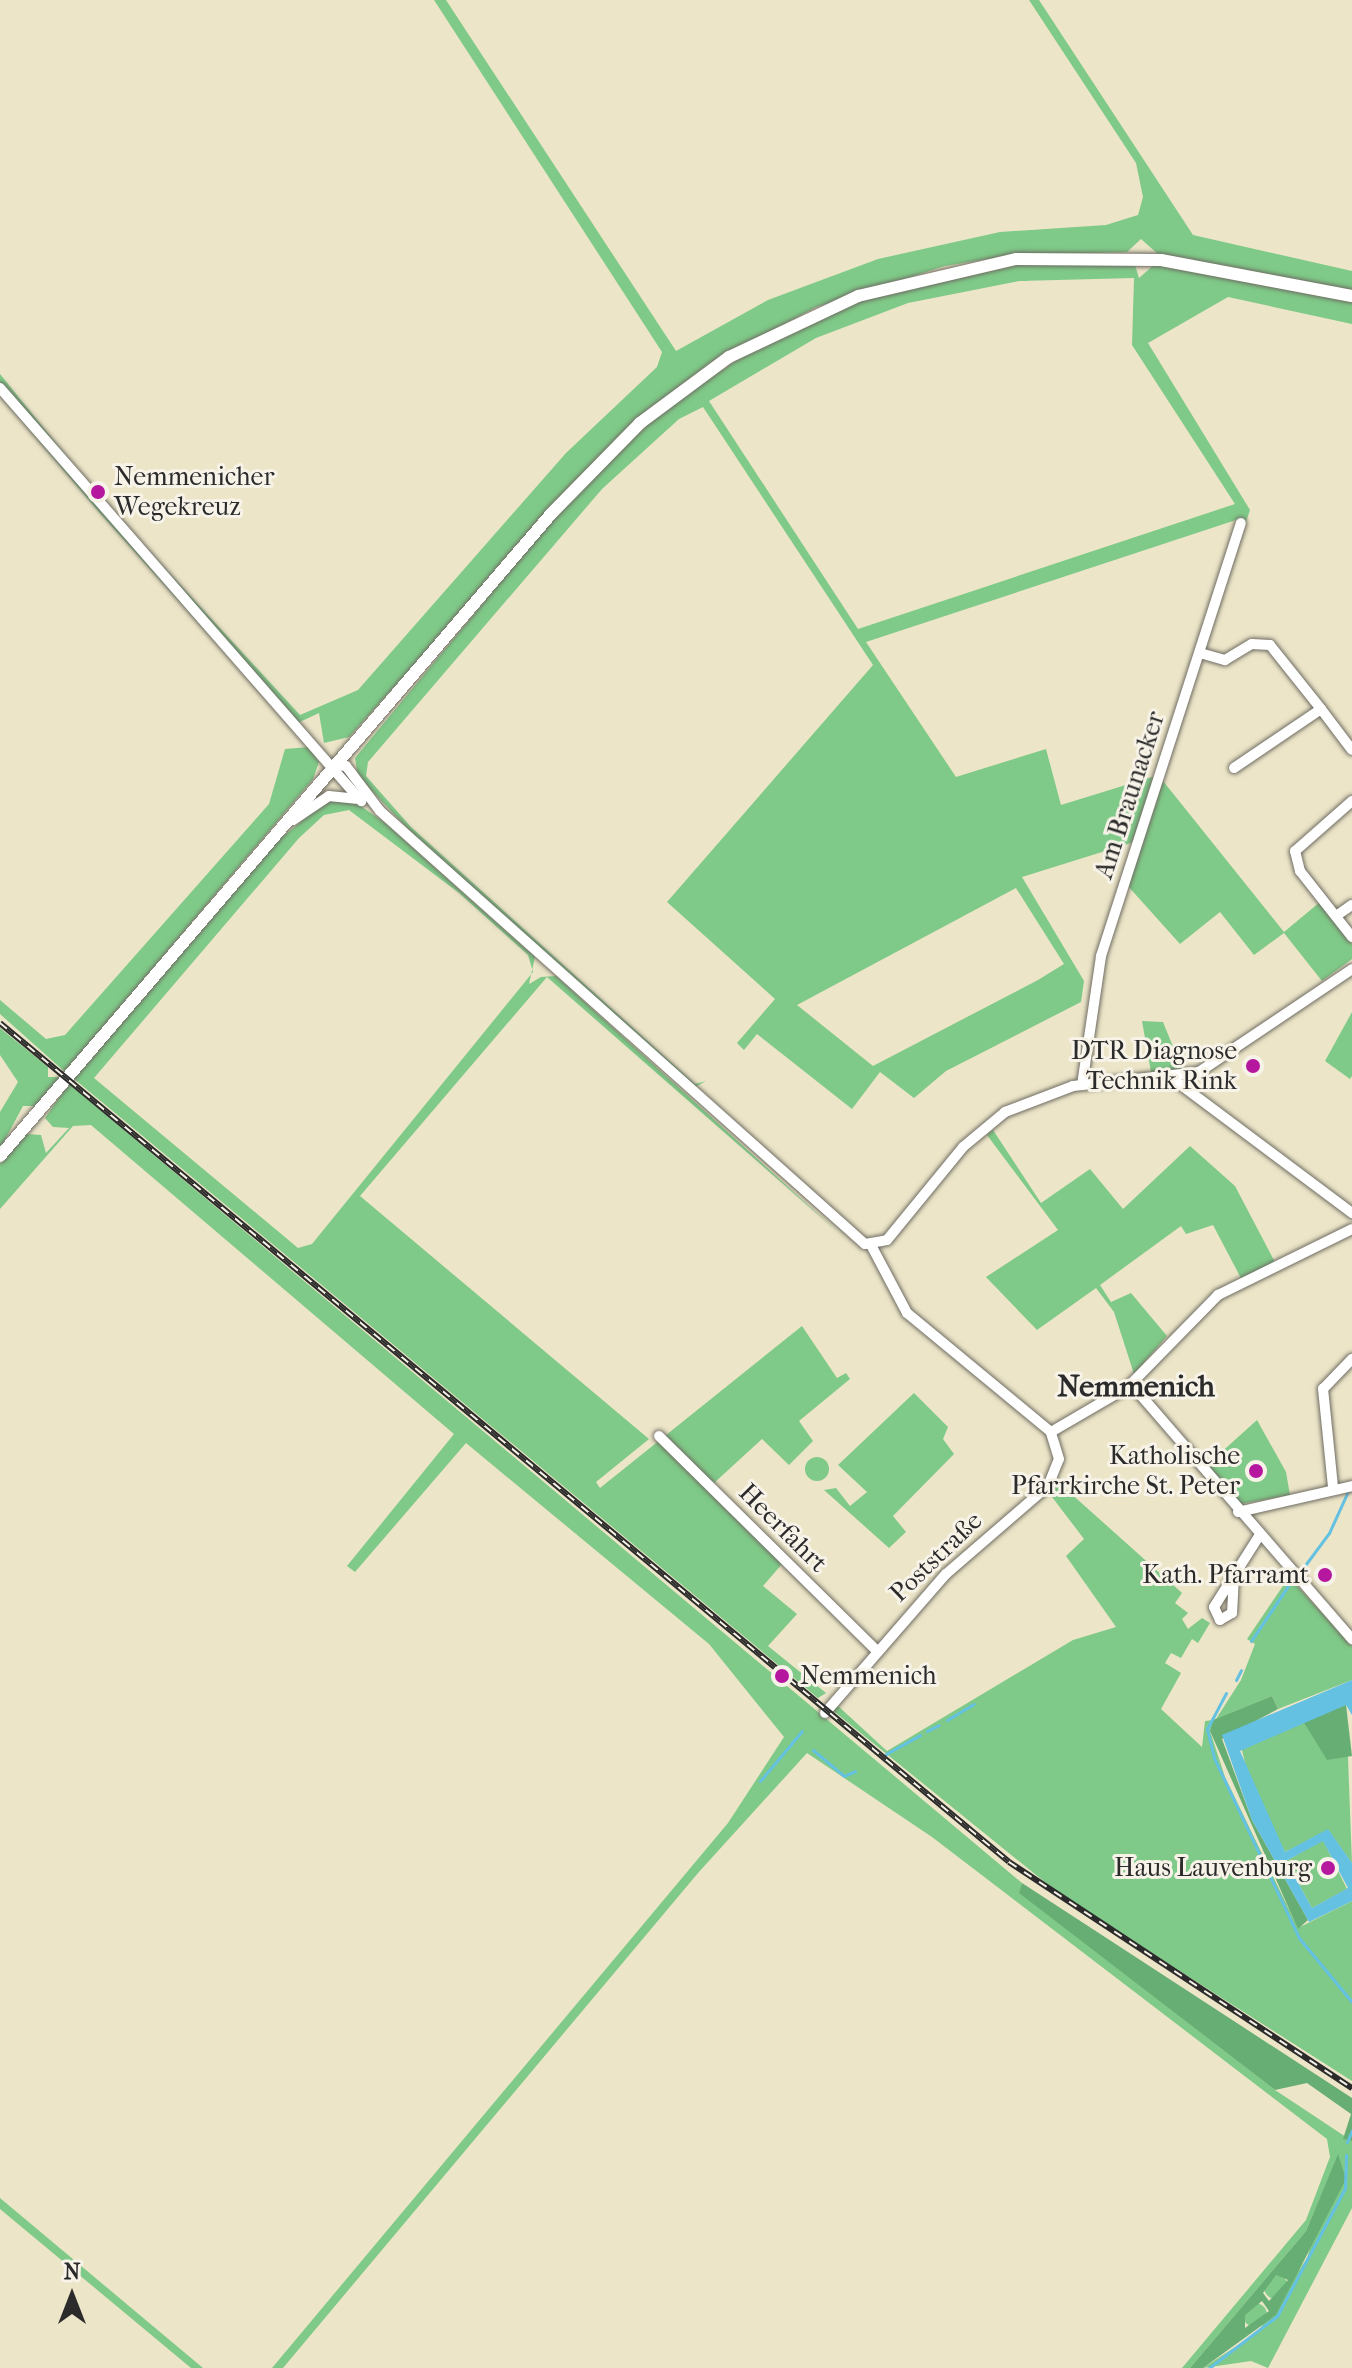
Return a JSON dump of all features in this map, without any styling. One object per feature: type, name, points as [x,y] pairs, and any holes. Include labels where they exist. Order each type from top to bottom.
[{"type":"street","points":[[0,1156],[335,765],[613,448],[700,376],[809,315],[937,272],[1063,256],[1196,264],[1352,296]]},
{"type":"street","points":[[0,388],[335,765],[361,801]]},
{"type":"street","name":"Am Braunacker","points":[[1082,1085],[1101,956],[1241,523]]},
{"type":"street","points":[[1200,653],[1225,660],[1252,644],[1270,645],[1352,750]]},
{"type":"street","points":[[1234,768],[1321,709]]},
{"type":"street","points":[[335,765],[346,766],[380,811],[739,1134],[871,1245],[907,1313],[1051,1432],[1128,1387],[1205,1304],[1352,1229]]},
{"type":"street","points":[[277,832],[325,798],[361,801],[380,811]]},
{"type":"street","points":[[1352,801],[1295,851],[1300,871],[1352,937]]},
{"type":"street","points":[[1336,916],[1352,905]]},
{"type":"street","points":[[871,1245],[887,1240],[986,1125],[1033,1098],[1082,1085],[1173,1079],[1228,1057],[1352,969]]},
{"type":"street","points":[[1173,1079],[1352,1213]]},
{"type":"street","points":[[1333,1487],[1322,1393],[1327,1379],[1352,1359]]},
{"type":"street","points":[[1128,1387],[1352,1639]]},
{"type":"street","name":"Poststraße","points":[[825,1713],[958,1562],[1051,1483],[1060,1455],[1051,1432]]},
{"type":"street","name":"Heerfahrt","points":[[659,1436],[877,1651]]},
{"type":"street","points":[[1238,1512],[1333,1487],[1349,1486]]},
{"type":"street","points":[[1234,1576],[1259,1536]]},
{"type":"green space","points":[[434,0],[446,0],[676,351],[768,300],[878,259],[1000,232],[1106,225],[1138,215],[1143,197],[1136,163],[1029,0],[1039,0],[1193,235],[1352,271],[1352,291],[1159,255],[1141,239],[1127,252],[1013,255],[945,266],[816,307],[712,363],[621,434],[349,737],[324,743],[319,713],[291,726],[97,510],[0,395],[0,374],[102,500],[300,715],[358,690],[566,453],[657,367],[662,352]]},
{"type":"green space","points":[[1027,263],[1135,265],[1139,278],[1155,264],[1352,301],[1352,324],[1228,297],[1148,343],[1250,510],[1245,525],[1236,520],[866,642],[956,777],[1046,749],[1061,805],[1155,776],[1134,842],[1022,877],[1084,981],[1081,1002],[946,1071],[914,1098],[880,1072],[852,1109],[757,1034],[744,1050],[737,1043],[775,999],[667,902],[873,665],[703,407],[679,419],[602,489],[368,762],[366,776],[411,827],[695,1084],[706,1081],[695,1087],[410,831],[358,776],[355,758],[566,503],[663,410],[755,348],[853,302]],"holes":[[[1134,278],[1132,345],[1235,504],[858,629],[709,401],[816,338],[908,303],[1019,281]],[[1016,888],[1064,964],[1038,980],[873,1066],[797,1005]]]},
{"type":"green space","points":[[309,747],[319,762],[313,779],[65,1072],[0,1014],[0,1000],[46,1039],[65,1035],[269,804],[285,749]]},
{"type":"green space","points":[[1163,781],[1284,932],[1320,902],[1352,944],[1352,959],[1322,981],[1284,933],[1254,955],[1220,912],[1180,944],[1127,885]]},
{"type":"green space","points":[[327,801],[358,804],[385,823],[535,957],[532,969],[528,955],[459,893],[349,810],[324,815],[299,838],[94,1078],[298,1248],[312,1244],[531,974],[529,984],[541,977],[556,976],[840,1234],[547,977],[360,1196],[649,1439],[596,1482],[600,1488],[802,1326],[837,1378],[846,1373],[850,1379],[799,1421],[813,1441],[789,1465],[762,1439],[714,1483],[782,1564],[763,1586],[797,1614],[768,1646],[826,1693],[818,1698],[73,1078],[277,841]]},
{"type":"green space","points":[[1352,1012],[1352,1076],[1350,1079],[1325,1061]]},
{"type":"green space","points":[[1142,1021],[1163,1022],[1182,1069],[1151,1072]]},
{"type":"green space","points":[[0,1028],[48,1067],[48,1077],[61,1077],[36,1106],[23,1106],[0,1149],[0,1112],[18,1082],[0,1055]]},
{"type":"green space","points":[[69,1084],[1022,1883],[1020,1893],[1275,2090],[1352,2141],[1352,2208],[1268,2368],[1251,2361],[1203,2368],[1258,2332],[1307,2258],[1338,2155],[1306,2231],[1190,2368],[1182,2368],[1306,2220],[1330,2157],[1327,2139],[932,1837],[807,1753],[698,1873],[283,2368],[272,2368],[728,1823],[784,1737],[709,1644],[466,1443],[355,1572],[347,1566],[454,1434],[91,1125],[73,1126],[0,1209],[0,1164],[26,1134],[41,1135],[46,1153],[69,1128],[53,1127],[45,1118]]},
{"type":"green space","points":[[993,1130],[1041,1203],[1090,1169],[1123,1209],[1190,1146],[1235,1186],[1277,1266],[1243,1282],[1213,1225],[1186,1234],[1181,1226],[1100,1285],[1111,1302],[1131,1293],[1167,1336],[1134,1374],[1114,1312],[1096,1288],[1037,1330],[986,1277],[1058,1230],[987,1135]]},
{"type":"green space","points":[[914,1393],[948,1427],[943,1439],[954,1454],[893,1516],[906,1532],[889,1548],[824,1490],[836,1488],[850,1506],[867,1492],[838,1465]]},
{"type":"green space","points":[[1257,1420],[1286,1472],[1290,1495],[1240,1504],[1206,1466]]},
{"type":"green space","points":[[817,1457],[828,1464],[829,1469],[822,1480],[817,1481],[806,1474],[805,1469],[812,1458]]},
{"type":"green space","points":[[1058,1482],[1182,1593],[1175,1603],[1188,1613],[1182,1619],[1188,1629],[1202,1618],[1210,1623],[1198,1643],[1192,1639],[1181,1658],[1171,1653],[1165,1663],[1181,1673],[1161,1709],[1202,1747],[1205,1721],[1213,1720],[1210,1731],[1225,1777],[1298,1928],[1352,1901],[1352,2081],[1062,1896],[831,1709],[837,1705],[887,1751],[1073,1640],[1116,1627],[1066,1556],[1084,1539],[1049,1493]]},
{"type":"green space","points":[[1289,1577],[1352,1646],[1352,1680],[1278,1709],[1272,1696],[1216,1719],[1241,1680],[1255,1644],[1247,1639]]},
{"type":"green space","points":[[1272,1696],[1278,1709],[1222,1739],[1252,1820],[1308,1920],[1298,1929],[1210,1731],[1213,1720]]},
{"type":"green space","points":[[1346,1705],[1352,1863],[1328,1830],[1285,1852],[1250,1784],[1241,1746]]},
{"type":"green space","points":[[1346,1705],[1352,1756],[1327,1760],[1303,1721]]},
{"type":"green space","points":[[1323,1840],[1347,1889],[1312,1908],[1286,1861]]},
{"type":"green space","points":[[1022,1883],[1352,2098],[1352,2141],[1343,2139],[1351,2114],[1307,2083],[1275,2090],[1019,1893]]},
{"type":"green space","points":[[1338,2154],[1346,2179],[1276,2315],[1203,2368],[1190,2368],[1306,2231]],"holes":[[[1276,2275],[1288,2280],[1269,2301],[1263,2293]],[[1262,2301],[1269,2311],[1245,2328],[1245,2315]]]},
{"type":"green space","points":[[0,2198],[203,2368],[191,2368],[0,2209]]},
{"type":"green space","points":[[1276,2275],[1284,2279],[1288,2287],[1284,2295],[1276,2299],[1268,2295],[1264,2287],[1268,2279]]},
{"type":"green space","points":[[1255,2303],[1264,2306],[1267,2315],[1264,2324],[1255,2327],[1246,2324],[1243,2315],[1246,2306]]},
{"type":"water","points":[[1352,1680],[1352,1715],[1346,1705],[1240,1751],[1285,1852],[1328,1829],[1352,1863],[1352,1901],[1309,1922],[1252,1820],[1222,1735]],"holes":[[[1323,1841],[1348,1888],[1312,1908],[1286,1861]]]},
{"type":"waterway","points":[[1300,1572],[1329,1533],[1349,1489]]},
{"type":"waterway","points":[[1251,1641],[1294,1577]]},
{"type":"waterway","points":[[1236,1680],[1241,1670]]},
{"type":"waterway","points":[[1226,1693],[1207,1729],[1214,1758],[1299,1938],[1352,2002]]},
{"type":"waterway","points":[[947,1720],[974,1704]]},
{"type":"waterway","points":[[927,1731],[939,1725]]},
{"type":"waterway","points":[[760,1781],[802,1731]]},
{"type":"waterway","points":[[886,1754],[920,1735]]},
{"type":"waterway","points":[[813,1750],[844,1776],[855,1771]]},
{"type":"waterway","points":[[1347,2142],[1352,2130]]},
{"type":"waterway","points":[[1209,2368],[1277,2316],[1345,2188],[1346,2155]]},
{"type":"railway","points":[[0,1023],[1009,1862],[1352,2088]]},
{"type":"place","name":"Nemmenicher Wegekreuz","points":[[98,492]]},
{"type":"place","name":"DTR Diagnose Technik Rink","points":[[1253,1066]]},
{"type":"place","name":"Katholische Pfarrkirche St. Peter","points":[[1256,1471]]},
{"type":"place","name":"Kath. Pfarramt","points":[[1325,1575]]},
{"type":"place","name":"Nemmenich","points":[[782,1676]]},
{"type":"place","name":"Haus Lauvenburg","points":[[1328,1868]]},
{"type":"district","name":"Nemmenich","points":[[1136,1387]]}]
